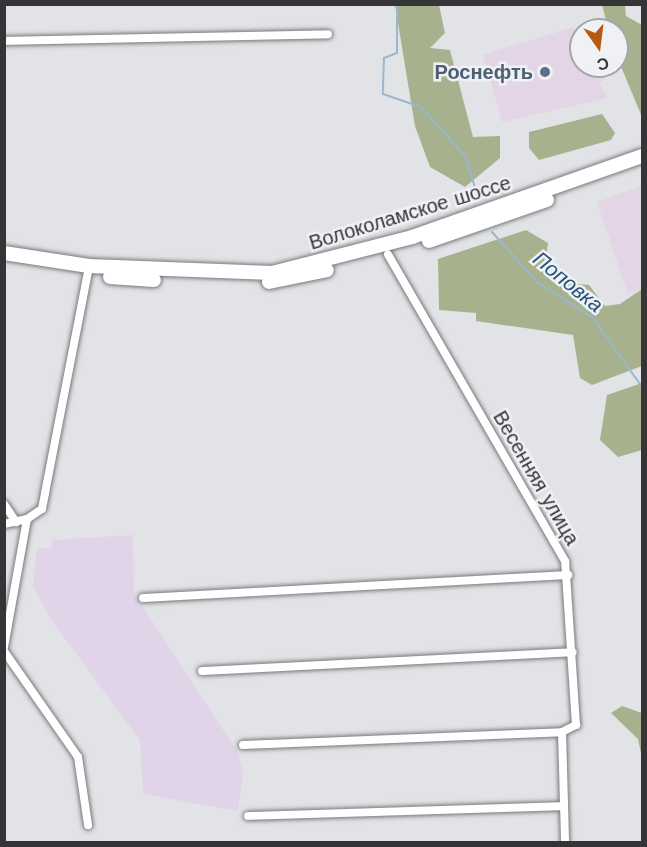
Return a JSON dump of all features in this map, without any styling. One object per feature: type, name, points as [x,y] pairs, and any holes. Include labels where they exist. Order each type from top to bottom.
[{"type":"main road","name":"Волоколамское шоссе","points":[[4,253],[88,271],[213,274],[291,269],[412,237],[642,156]]},
{"type":"main road","name":"Волоколамское шоссе","points":[[4,262],[88,271],[274,281],[388,254],[642,165]]},
{"type":"street","points":[[4,41],[328,34]]},
{"type":"street","name":"Весенняя улица","points":[[388,254],[416,308],[461,373],[568,575],[577,719],[562,732]]},
{"type":"street","points":[[4,524],[27,519],[42,509],[88,271]]},
{"type":"street","points":[[4,504],[16,522]]},
{"type":"street","points":[[4,646],[27,519]]},
{"type":"street","points":[[143,598],[568,575]]},
{"type":"street","points":[[4,651],[78,757],[88,825]]},
{"type":"street","points":[[202,671],[573,652]]},
{"type":"street","points":[[243,745],[562,732],[566,843]]},
{"type":"street","points":[[248,816],[564,806]]},
{"type":"shaded area","name":"Роснефть","points":[[569,29],[569,78],[605,78],[600,83],[607,98],[502,122],[483,55]]},
{"type":"shaded area","points":[[642,186],[642,289],[628,294],[597,202]]},
{"type":"shaded area","points":[[133,535],[134,593],[238,753],[243,773],[238,811],[143,794],[140,740],[52,621],[33,586],[37,549],[52,548],[52,540]]},
{"type":"green space","points":[[395,5],[439,5],[445,33],[430,48],[450,50],[473,137],[500,136],[500,158],[465,187],[430,167],[415,126]]},
{"type":"green space","points":[[602,5],[625,5],[626,16],[642,25],[642,117],[626,78],[629,78],[629,18],[605,18]]},
{"type":"green space","points":[[602,114],[615,133],[611,140],[539,160],[529,148],[529,132]]},
{"type":"green space","points":[[526,230],[548,243],[545,266],[556,282],[589,285],[605,306],[620,304],[642,289],[642,366],[592,385],[580,378],[573,335],[476,321],[476,313],[439,310],[438,259]]},
{"type":"green space","points":[[642,383],[642,450],[618,457],[600,440],[607,395]]},
{"type":"green space","points":[[622,706],[642,713],[642,758],[638,739],[611,713]]},
{"type":"waterway","name":"Поповка","points":[[397,4],[397,53],[384,58],[383,94],[421,107],[465,156],[478,197]]},
{"type":"waterway","name":"Поповка","points":[[492,232],[537,282],[593,318],[642,387]]},
{"type":"place","name":"Роснефть","points":[[545,72]]}]
